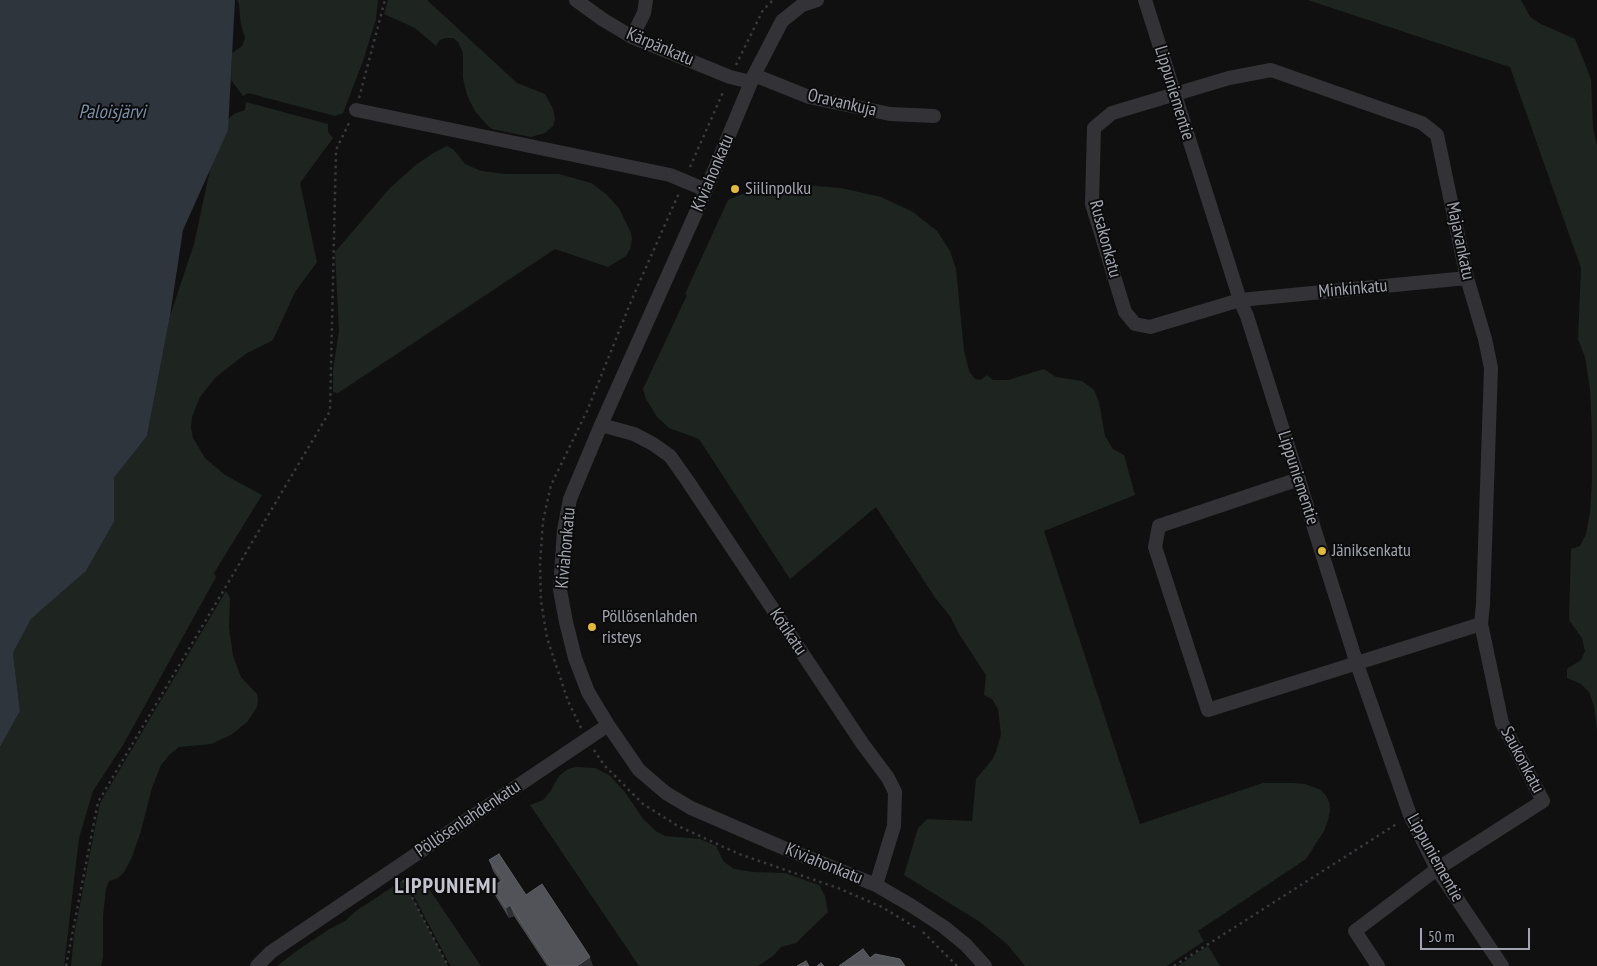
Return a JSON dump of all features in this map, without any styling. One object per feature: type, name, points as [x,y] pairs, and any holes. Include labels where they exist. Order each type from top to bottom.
[{"type":"street","name":"Kärpänkatu","points":[[576,0],[602,20],[632,37],[730,76],[752,79]]},
{"type":"street","points":[[632,37],[644,13],[646,0]]},
{"type":"street","name":"Kiviahonkatu","points":[[816,0],[802,5],[782,21],[752,79],[706,190],[601,425],[570,499],[564,530],[560,590],[575,658],[588,692],[639,770],[666,793],[691,808],[876,885],[944,927],[966,945],[985,966]]},
{"type":"street","name":"Lippuniementie","points":[[1145,0],[1357,664],[1410,815],[1437,869],[1502,966]]},
{"type":"street","name":"Majavankatu","points":[[1174,94],[1229,78],[1271,70],[1422,123],[1438,135],[1467,278],[1485,339],[1491,368],[1481,624]]},
{"type":"street","name":"Oravankuja","points":[[752,79],[809,97],[890,114],[934,116]]},
{"type":"street","name":"Rusakonkatu","points":[[1174,94],[1112,113],[1094,128],[1092,204],[1125,312],[1134,324],[1150,326],[1240,300]]},
{"type":"street","points":[[356,110],[670,175],[706,190]]},
{"type":"street","name":"Minkinkatu","points":[[1240,300],[1467,278]]},
{"type":"street","name":"Kotikatu","points":[[601,425],[634,434],[670,456],[862,743],[888,778],[896,792],[894,826],[876,885]]},
{"type":"street","points":[[1299,479],[1159,526],[1155,547],[1208,710],[1481,624]]},
{"type":"street","name":"Saukonkatu","points":[[1437,869],[1543,801],[1502,724],[1481,624]]},
{"type":"street","name":"Pöllösenlahdenkatu","points":[[257,966],[271,952],[608,725]]},
{"type":"street","points":[[1378,966],[1355,931],[1437,869]]},
{"type":"path","points":[[66,966],[98,802],[330,411],[336,150],[356,110],[386,0]]},
{"type":"path","points":[[773,0],[764,10],[730,76],[632,299],[587,411],[551,485],[543,521],[540,573],[541,601],[547,638],[568,701],[587,738],[604,766],[643,804],[678,826],[739,854],[838,888],[882,907],[924,932],[957,966]]},
{"type":"path","points":[[1174,966],[1410,815]]},
{"type":"path","points":[[397,867],[448,966]]},
{"type":"shaded area","points":[[237,0],[378,0],[376,19],[363,61],[343,113],[335,116],[248,93],[243,96],[231,80],[232,53],[242,46],[245,38]]},
{"type":"shaded area","points":[[388,0],[427,0],[517,83],[545,94],[553,109],[555,119],[553,126],[545,133],[531,137],[492,129],[488,126],[475,111],[467,95],[463,78],[463,53],[458,42],[453,38],[446,38],[440,40],[436,46],[415,28],[384,14]]},
{"type":"shaded area","points":[[1308,0],[1521,0],[1530,17],[1575,39],[1591,79],[1593,128],[1597,146],[1597,730],[1594,706],[1589,692],[1581,684],[1567,678],[1567,669],[1581,660],[1585,651],[1582,638],[1569,620],[1571,549],[1580,546],[1586,534],[1592,481],[1590,389],[1585,357],[1578,339],[1581,268],[1510,67]]},
{"type":"shaded area","points":[[246,102],[328,124],[328,132],[333,138],[300,183],[317,262],[295,292],[273,340],[247,353],[216,377],[200,397],[192,417],[191,428],[193,438],[205,458],[225,475],[262,495],[214,573],[216,577],[123,745],[93,791],[79,838],[64,966],[0,966],[0,747],[20,711],[13,653],[31,619],[86,571],[114,522],[114,478],[147,436],[170,316],[194,244],[210,170],[228,119],[234,114],[245,110]]},
{"type":"shaded area","points":[[447,146],[454,150],[465,164],[481,171],[506,174],[559,174],[591,183],[606,194],[619,208],[631,233],[630,249],[626,256],[608,267],[555,249],[338,393],[333,392],[333,371],[339,331],[335,252],[390,188],[417,164]]},
{"type":"shaded area","points":[[793,184],[841,188],[881,197],[913,212],[937,231],[950,251],[956,269],[964,351],[969,371],[975,379],[981,380],[987,375],[993,380],[1008,380],[1044,369],[1056,377],[1082,381],[1094,390],[1099,402],[1105,436],[1113,449],[1124,455],[1135,495],[1044,531],[1140,824],[1263,783],[1305,784],[1321,790],[1329,802],[1330,810],[1324,831],[1306,859],[1198,931],[1204,941],[1167,966],[1025,966],[1007,944],[980,922],[904,875],[918,828],[927,819],[972,821],[976,779],[992,760],[1001,734],[998,709],[992,699],[984,695],[986,675],[959,634],[950,616],[936,599],[876,507],[790,579],[699,439],[669,428],[657,417],[646,399],[643,389],[687,295],[685,294],[728,200],[754,189]]},
{"type":"shaded area","points":[[226,591],[230,598],[229,627],[233,656],[241,677],[257,694],[257,707],[247,722],[231,735],[211,744],[179,747],[161,765],[152,788],[132,857],[124,872],[118,878],[109,881],[106,889],[101,966],[71,966],[74,935],[100,803]]},
{"type":"shaded area","points":[[576,767],[595,768],[609,775],[625,792],[643,819],[657,832],[665,836],[700,839],[716,846],[724,862],[734,869],[753,872],[785,873],[819,885],[825,896],[828,912],[796,943],[781,947],[773,956],[758,966],[639,966],[530,805],[543,800],[559,776],[568,769]]},
{"type":"shaded area","points":[[421,877],[481,966],[451,966],[405,879]]},
{"type":"shaded area","points":[[403,880],[448,966],[277,966],[298,950],[345,921],[356,911]]},
{"type":"shaded area","points":[[1208,946],[1220,966],[1178,966],[1192,956]]},
{"type":"water","name":"Paloisjärvi","points":[[0,0],[235,0],[228,130],[183,230],[170,316],[147,436],[114,478],[114,522],[86,571],[31,619],[13,653],[20,711],[0,747]]},
{"type":"building","points":[[499,854],[526,895],[542,884],[590,957],[577,966],[550,966],[510,905],[506,908],[492,887],[503,880],[489,860]]},
{"type":"building","points":[[863,949],[870,958],[875,954],[900,959],[905,966],[839,966]]},
{"type":"building","points":[[806,961],[809,966],[797,966]]},
{"type":"place","name":"Siilinpolku","points":[[735,189]]},
{"type":"place","name":"Jäniksenkatu","points":[[1322,551]]},
{"type":"place","name":"Pöllösenlahden risteys","points":[[592,627]]},
{"type":"district","name":"LIPPUNIEMI","points":[[446,887]]}]
